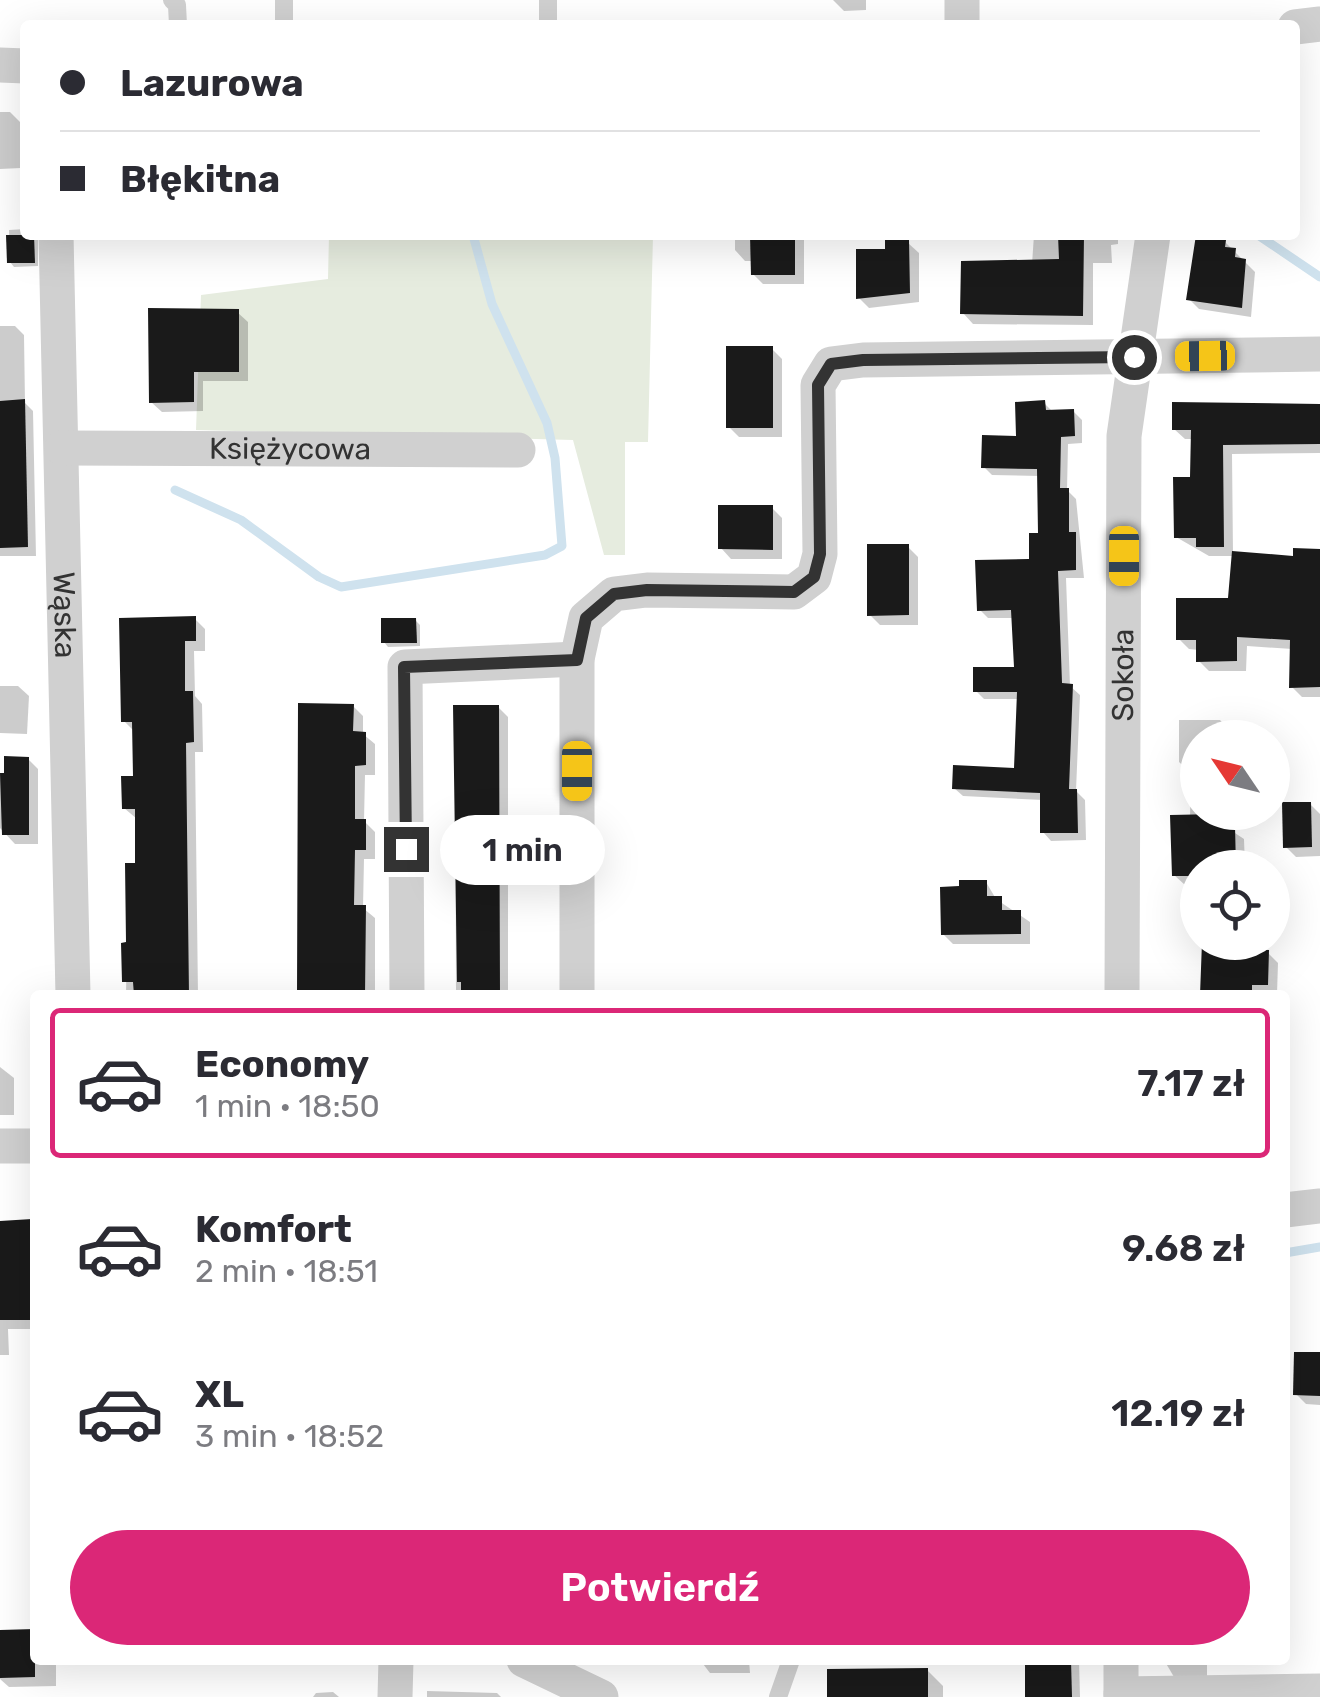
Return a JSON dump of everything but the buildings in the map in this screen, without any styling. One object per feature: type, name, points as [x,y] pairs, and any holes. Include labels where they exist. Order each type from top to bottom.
[{"type":"street","name":"Wąska","points":[[56,240],[73,990]]},
{"type":"street","name":"Sokoła","points":[[1122,990],[1124,436],[1152,240]]},
{"type":"street","points":[[577,990],[577,660],[586,618],[614,594],[647,590],[794,592],[814,577],[820,554],[818,385],[831,364],[863,360],[1320,354]]},
{"type":"street","name":"Księżycowa","points":[[62,448],[518,450]]},
{"type":"street","points":[[407,990],[404,667],[577,660]]},
{"type":"street","points":[[0,1146],[30,1146]]},
{"type":"street","points":[[1290,1209],[1320,1206]]},
{"type":"street","points":[[396,1665],[396,1697]]},
{"type":"street","points":[[534,1665],[601,1697]]},
{"type":"street","points":[[1121,1684],[1320,1691]]},
{"type":"lane","points":[[778,1697],[789,1665]]},
{"type":"shaded area","points":[[329,240],[653,240],[648,442],[625,442],[625,555],[604,555],[573,440],[196,430],[201,295],[328,279]]},
{"type":"waterway","points":[[175,490],[241,520],[319,577],[341,587],[545,555],[562,546],[555,458],[547,423],[492,304],[474,240]]},
{"type":"waterway","points":[[1265,240],[1320,277]]},
{"type":"waterway","points":[[1290,1252],[1320,1247]]},
{"type":"route","points":[[406,849],[404,667],[577,660],[586,618],[614,594],[647,590],[794,592],[814,577],[820,554],[818,385],[831,364],[863,360],[1134,357]]}]
